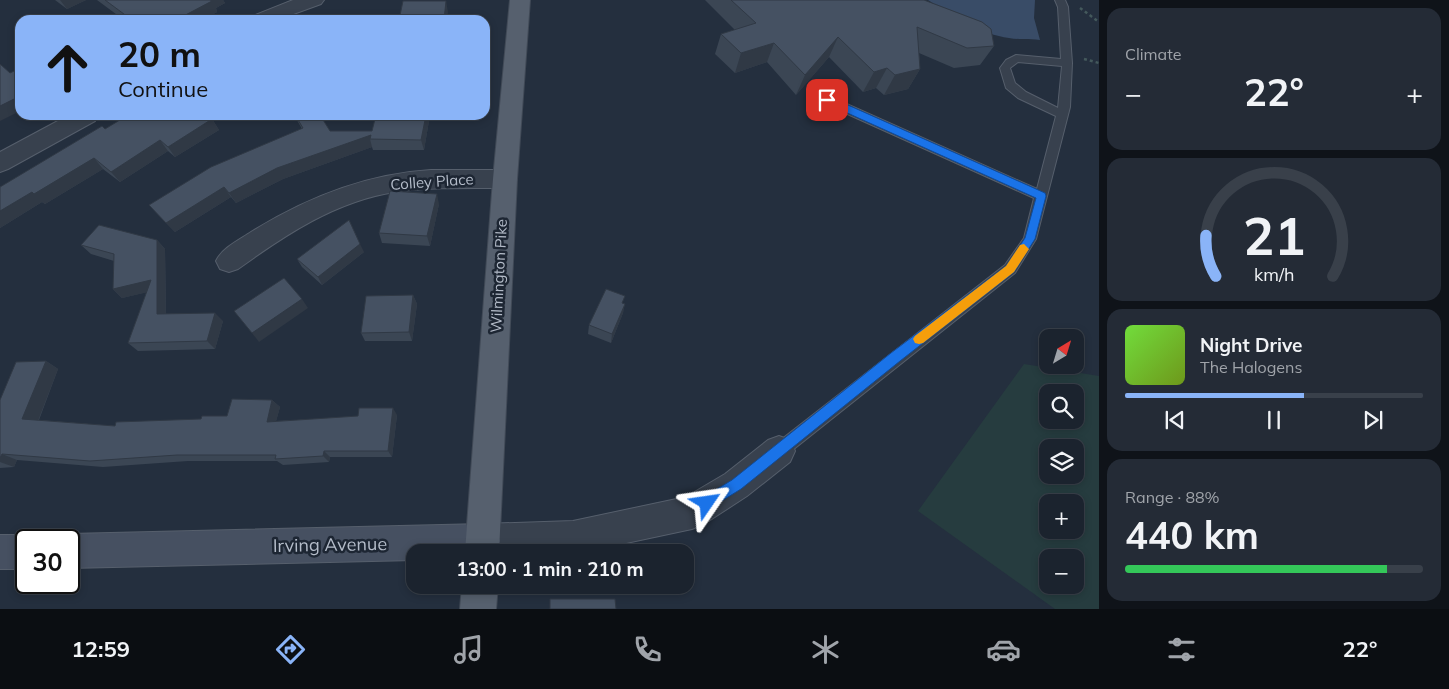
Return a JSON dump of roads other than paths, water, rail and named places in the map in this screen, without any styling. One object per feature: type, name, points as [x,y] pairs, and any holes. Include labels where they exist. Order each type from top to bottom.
[{"type":"main road","name":"Wilmington Pike","points":[[482,544],[505,179],[520,0]]},
{"type":"main road","points":[[478,609],[479,594]]},
{"type":"street","points":[[272,15],[314,0]]},
{"type":"street","points":[[0,163],[78,120]]},
{"type":"street","name":"Colley Place","points":[[229,262],[295,218],[348,194],[381,186],[420,180],[505,179]]},
{"type":"street","name":"Irving Avenue","points":[[505,544],[573,538],[692,512],[736,485],[779,451]]},
{"type":"street","name":"Irving Avenue","points":[[80,551],[406,547]]},
{"type":"street","points":[[0,552],[15,552]]},
{"type":"lane","points":[[779,451],[1010,269],[1030,239],[1062,114],[1066,63],[1063,7],[1060,0]]},
{"type":"lane","points":[[1062,114],[1022,95],[1010,85],[1005,68],[1016,58],[1066,63]]},
{"type":"lane","points":[[827,100],[1041,196]]},
{"type":"water","points":[[928,0],[1035,0],[1034,18],[1040,40],[1013,39],[988,33],[956,18]]}]
